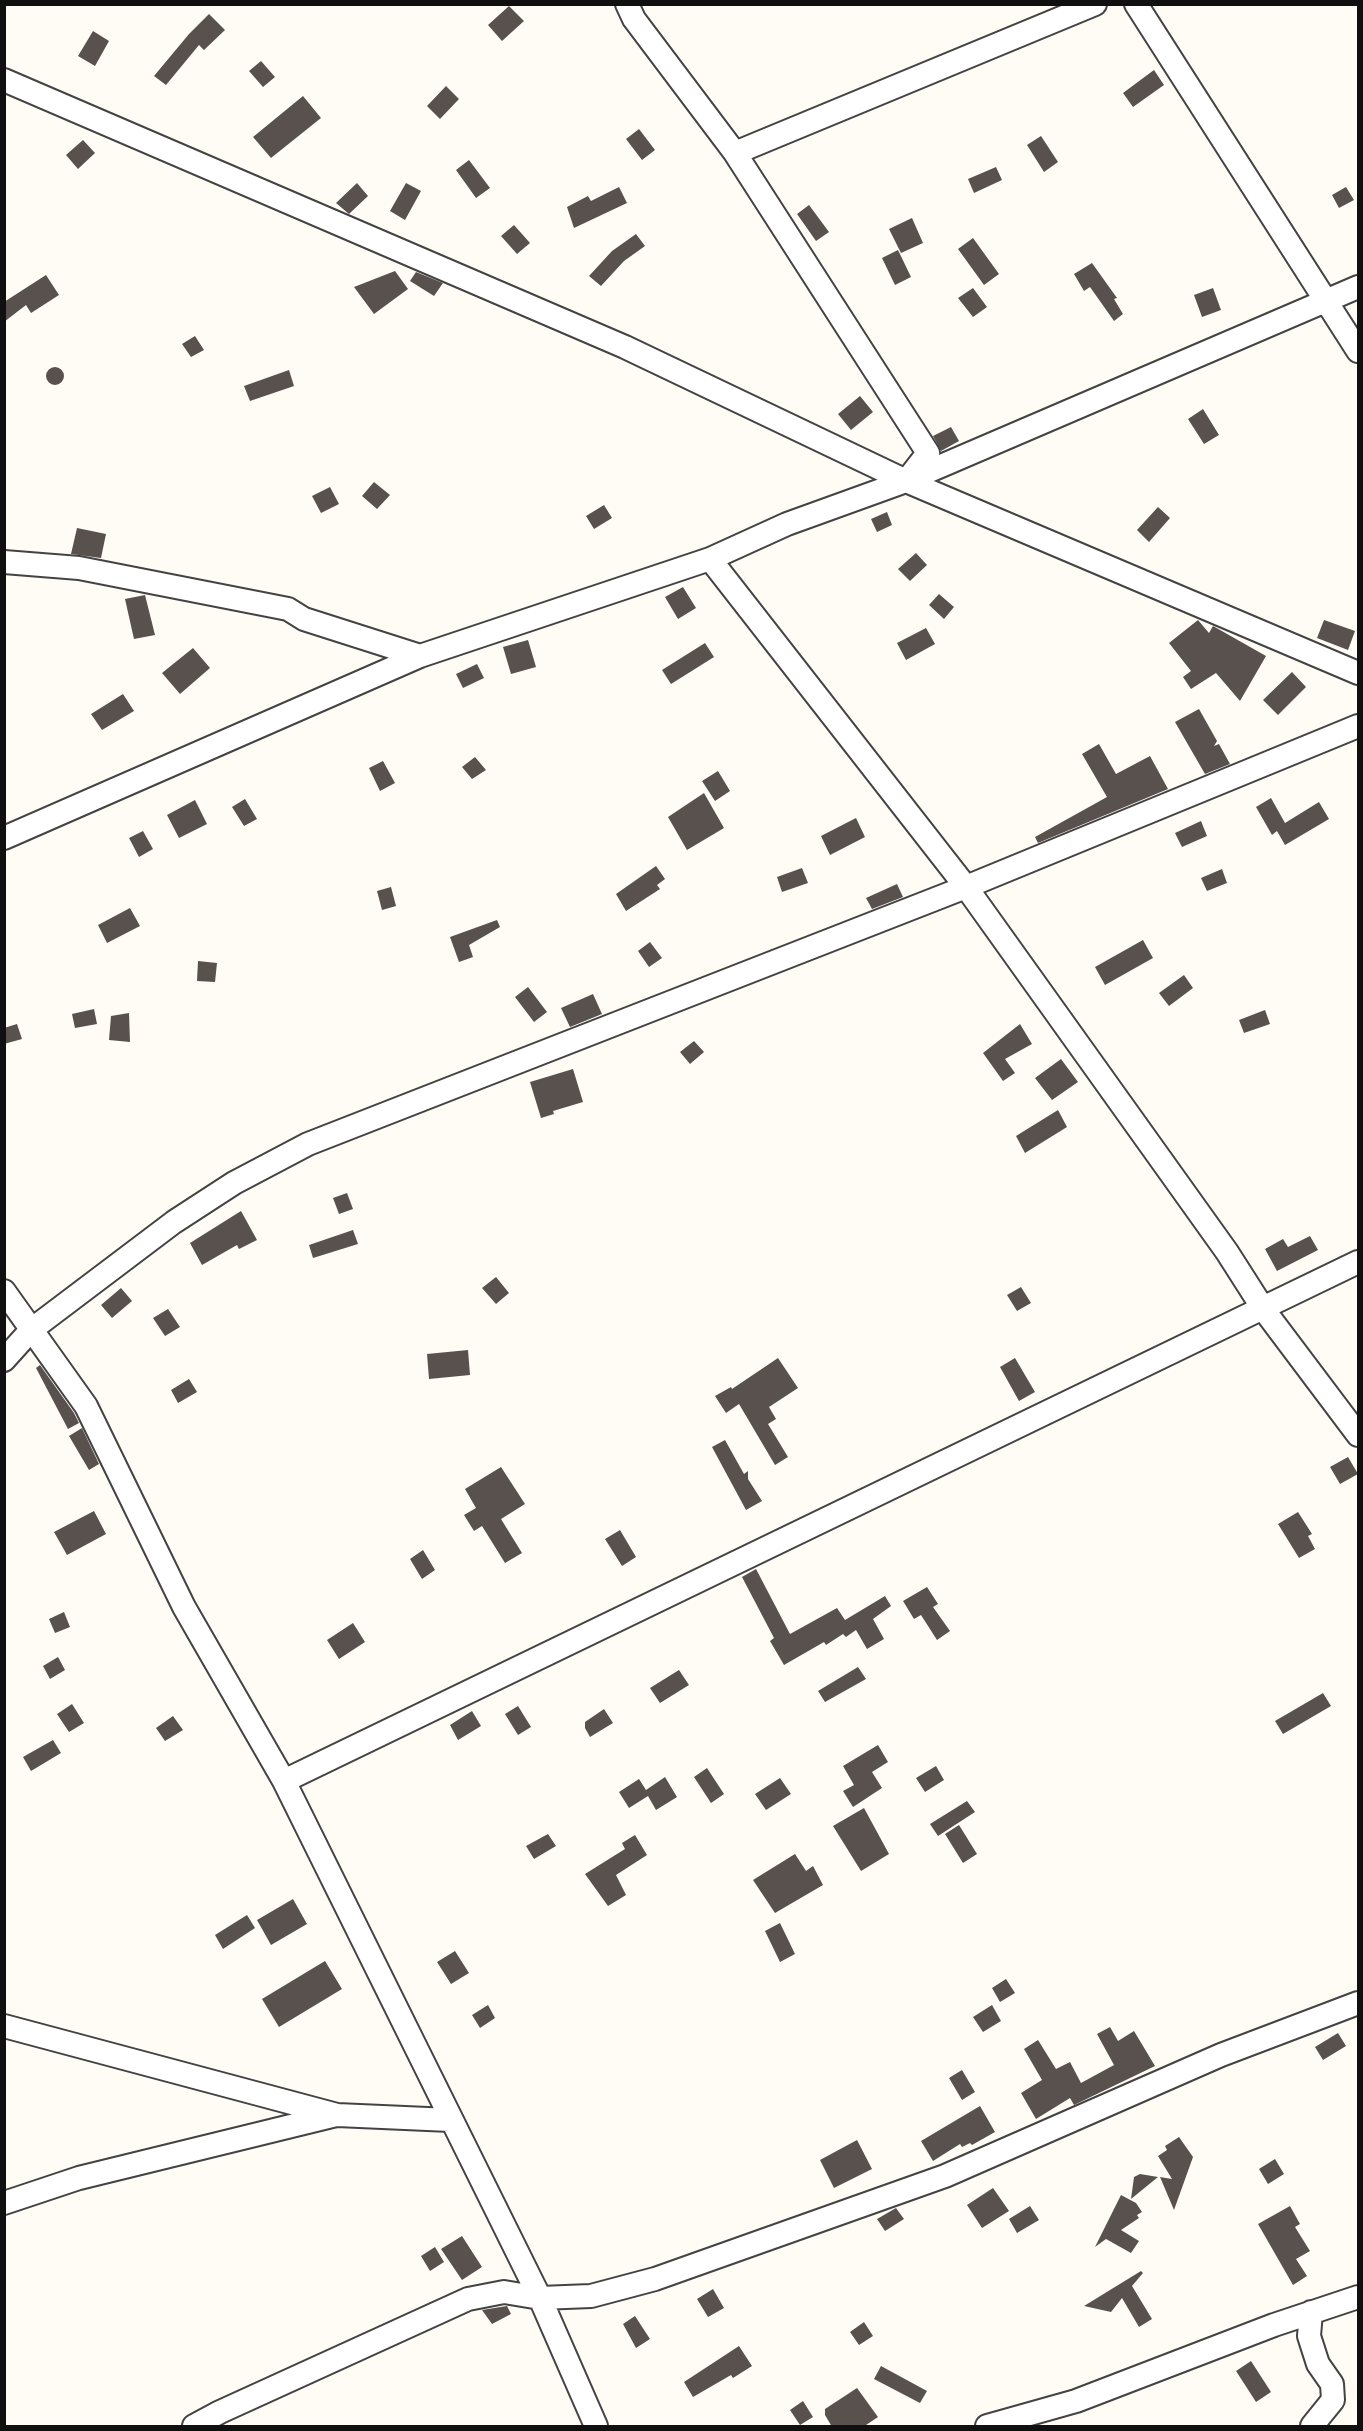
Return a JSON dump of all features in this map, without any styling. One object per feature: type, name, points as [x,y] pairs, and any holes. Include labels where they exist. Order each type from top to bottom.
[{"type":"street","points":[[627,4],[634,19],[735,153],[928,453],[906,481]]},
{"type":"street","points":[[735,153],[1095,4]]},
{"type":"street","points":[[1136,4],[1325,302],[1359,351]]},
{"type":"street","points":[[4,80],[625,347],[906,481],[1359,673]]},
{"type":"street","points":[[4,838],[420,656],[710,559],[787,524],[906,481],[1359,287]]},
{"type":"street","points":[[710,559],[966,887],[1227,1252],[1264,1310],[1359,1435]]},
{"type":"street","points":[[4,562],[79,568],[288,609],[304,619],[420,656]]},
{"type":"street","points":[[4,1360],[31,1330],[174,1222],[234,1183],[308,1144],[966,887],[1359,726]]},
{"type":"street","points":[[284,1781],[1264,1310],[1359,1262]]},
{"type":"street","points":[[4,1291],[86,1406],[184,1607],[284,1781],[540,2298],[596,2427]]},
{"type":"street","points":[[194,2427],[220,2412],[468,2300],[504,2292],[540,2298],[591,2296],[655,2279],[945,2176],[1221,2055],[1359,2002]]},
{"type":"street","points":[[4,2026],[337,2115],[450,2120]]},
{"type":"street","points":[[4,2203],[79,2178],[337,2115]]},
{"type":"street","points":[[987,2427],[1076,2401],[1311,2312],[1359,2297]]},
{"type":"street","points":[[1311,2312],[1309,2336],[1318,2364],[1332,2384],[1333,2400],[1312,2427]]},
{"type":"building","points":[[509,6],[524,21],[502,41],[488,25]]},
{"type":"building","points":[[209,14],[225,30],[204,50],[199,45],[166,85],[154,76]]},
{"type":"building","points":[[93,31],[109,41],[95,66],[78,56]]},
{"type":"building","points":[[261,61],[275,77],[263,87],[249,71]]},
{"type":"building","points":[[1154,70],[1164,85],[1133,107],[1123,93]]},
{"type":"building","points":[[446,86],[459,99],[440,119],[427,106]]},
{"type":"building","points":[[303,96],[321,118],[271,158],[253,137]]},
{"type":"building","points":[[639,129],[655,150],[642,160],[626,139]]},
{"type":"building","points":[[1041,136],[1058,162],[1044,172],[1027,145]]},
{"type":"building","points":[[83,140],[95,153],[78,169],[66,155]]},
{"type":"building","points":[[469,160],[490,188],[476,198],[456,170]]},
{"type":"building","points":[[996,167],[1002,180],[974,193],[968,179]]},
{"type":"building","points":[[357,183],[368,196],[349,214],[336,203]]},
{"type":"building","points":[[406,183],[421,191],[405,220],[390,211]]},
{"type":"building","points":[[619,187],[627,203],[574,228],[567,207],[588,196],[591,201]]},
{"type":"building","points":[[1346,187],[1354,200],[1339,208],[1332,195]]},
{"type":"building","points":[[809,205],[829,232],[816,241],[797,214]]},
{"type":"building","points":[[912,218],[923,243],[901,253],[889,229]]},
{"type":"building","points":[[514,225],[530,243],[517,254],[501,236]]},
{"type":"building","points":[[636,234],[645,246],[624,261],[601,286],[589,276],[612,251]]},
{"type":"building","points":[[973,238],[999,274],[984,285],[958,249]]},
{"type":"building","points":[[898,250],[911,277],[895,285],[882,258]]},
{"type":"building","points":[[1092,263],[1117,298],[1114,299],[1123,314],[1114,321],[1090,287],[1084,291],[1074,274]]},
{"type":"building","points":[[395,271],[408,289],[374,314],[354,287]]},
{"type":"building","points":[[416,272],[443,283],[434,296],[410,281]]},
{"type":"building","points":[[46,275],[59,295],[31,313],[26,305],[4,322],[4,302]]},
{"type":"building","points":[[973,288],[987,307],[973,317],[958,298]]},
{"type":"building","points":[[1213,288],[1221,310],[1202,317],[1194,295]]},
{"type":"building","points":[[195,336],[204,350],[191,357],[182,344]]},
{"type":"building","points":[[51,367],[59,367],[64,372],[62,383],[51,385],[46,380],[46,372]]},
{"type":"building","points":[[289,370],[294,386],[250,401],[244,386]]},
{"type":"building","points":[[860,396],[873,412],[851,430],[838,414]]},
{"type":"building","points":[[1203,409],[1219,435],[1204,444],[1188,419]]},
{"type":"building","points":[[951,427],[959,441],[941,451],[933,436]]},
{"type":"building","points":[[374,482],[390,495],[377,509],[362,496]]},
{"type":"building","points":[[330,487],[339,504],[321,513],[312,496]]},
{"type":"building","points":[[604,505],[612,518],[594,529],[586,516]]},
{"type":"building","points":[[1158,507],[1170,518],[1149,542],[1137,530]]},
{"type":"building","points":[[887,512],[892,525],[877,532],[871,519]]},
{"type":"building","points":[[77,528],[106,534],[101,558],[71,554]]},
{"type":"building","points":[[916,553],[927,565],[910,581],[898,569]]},
{"type":"building","points":[[683,587],[696,608],[678,619],[665,597]]},
{"type":"building","points":[[939,594],[954,607],[944,619],[929,605]]},
{"type":"building","points":[[145,595],[155,635],[134,639],[125,599]]},
{"type":"building","points":[[1198,620],[1209,633],[1213,626],[1266,656],[1240,701],[1216,673],[1191,689],[1183,677],[1191,671],[1169,643]]},
{"type":"building","points":[[1324,620],[1355,631],[1348,650],[1317,638]]},
{"type":"building","points":[[926,628],[935,644],[906,660],[897,643]]},
{"type":"building","points":[[528,640],[536,667],[511,674],[503,647]]},
{"type":"building","points":[[705,643],[714,657],[671,684],[662,670]]},
{"type":"building","points":[[193,648],[210,668],[180,694],[162,673]]},
{"type":"building","points":[[477,664],[484,678],[463,688],[456,674]]},
{"type":"building","points":[[1292,672],[1306,687],[1278,715],[1263,700]]},
{"type":"building","points":[[123,694],[134,711],[102,730],[91,714]]},
{"type":"building","points":[[1199,709],[1217,741],[1214,746],[1219,744],[1230,764],[1205,774],[1175,722]]},
{"type":"building","points":[[1099,744],[1116,774],[1150,756],[1168,789],[1038,843],[1035,837],[1107,797],[1082,754]]},
{"type":"building","points":[[475,757],[486,770],[472,779],[462,767]]},
{"type":"building","points":[[383,761],[395,783],[380,791],[369,768]]},
{"type":"building","points":[[718,771],[730,791],[715,801],[702,781]]},
{"type":"building","points":[[704,793],[724,828],[687,850],[668,817]]},
{"type":"building","points":[[1271,798],[1285,823],[1319,802],[1329,819],[1285,845],[1277,831],[1272,835],[1256,807]]},
{"type":"building","points":[[245,799],[257,819],[244,826],[232,807]]},
{"type":"building","points":[[195,800],[207,824],[179,838],[167,815]]},
{"type":"building","points":[[856,818],[865,837],[830,855],[821,836]]},
{"type":"building","points":[[1201,821],[1207,836],[1182,847],[1175,833]]},
{"type":"building","points":[[143,831],[153,849],[139,857],[129,838]]},
{"type":"building","points":[[656,866],[665,879],[657,885],[660,889],[626,911],[616,894]]},
{"type":"building","points":[[802,868],[808,883],[782,892],[777,877]]},
{"type":"building","points":[[1222,869],[1227,883],[1207,891],[1201,878]]},
{"type":"building","points":[[897,884],[903,897],[872,909],[866,898]]},
{"type":"building","points":[[391,887],[396,906],[382,910],[377,891]]},
{"type":"building","points":[[130,908],[140,926],[107,943],[98,925]]},
{"type":"building","points":[[497,920],[500,927],[469,945],[473,957],[459,962],[450,937]]},
{"type":"building","points":[[1143,940],[1153,958],[1105,985],[1095,967]]},
{"type":"building","points":[[650,942],[662,958],[649,967],[638,951]]},
{"type":"building","points":[[198,961],[217,963],[215,982],[197,981]]},
{"type":"building","points":[[1184,975],[1193,988],[1169,1006],[1159,993]]},
{"type":"building","points":[[528,987],[547,1012],[534,1022],[515,997]]},
{"type":"building","points":[[593,994],[602,1014],[570,1027],[561,1008]]},
{"type":"building","points":[[94,1009],[97,1024],[75,1028],[72,1014]]},
{"type":"building","points":[[1265,1010],[1270,1024],[1244,1033],[1239,1020]]},
{"type":"building","points":[[129,1013],[130,1042],[109,1040],[111,1016]]},
{"type":"building","points":[[17,1024],[22,1039],[4,1044],[4,1028]]},
{"type":"building","points":[[1020,1024],[1032,1044],[1005,1059],[1015,1073],[1003,1081],[983,1053]]},
{"type":"building","points":[[694,1041],[704,1052],[690,1064],[680,1052]]},
{"type":"building","points":[[1061,1059],[1078,1082],[1052,1100],[1035,1078]]},
{"type":"building","points":[[573,1069],[583,1102],[553,1111],[554,1114],[541,1118],[530,1082]]},
{"type":"building","points":[[1058,1110],[1067,1127],[1025,1153],[1016,1136]]},
{"type":"building","points":[[347,1193],[353,1209],[339,1214],[333,1198]]},
{"type":"building","points":[[241,1211],[257,1240],[239,1249],[237,1245],[202,1265],[190,1243]]},
{"type":"building","points":[[353,1230],[358,1244],[313,1258],[309,1245]]},
{"type":"building","points":[[1310,1236],[1318,1250],[1277,1271],[1265,1249],[1283,1239],[1288,1247]]},
{"type":"building","points":[[496,1277],[509,1293],[496,1304],[482,1288]]},
{"type":"building","points":[[1021,1287],[1031,1303],[1017,1311],[1007,1295]]},
{"type":"building","points":[[121,1288],[132,1301],[112,1318],[101,1305]]},
{"type":"building","points":[[168,1309],[180,1327],[165,1336],[153,1318]]},
{"type":"building","points":[[468,1350],[470,1375],[429,1379],[427,1354]]},
{"type":"building","points":[[778,1358],[798,1388],[769,1407],[776,1419],[768,1424],[788,1457],[775,1465],[739,1404],[726,1413],[715,1396],[731,1387],[732,1389]]},
{"type":"building","points":[[1015,1358],[1035,1392],[1019,1401],[1000,1367]]},
{"type":"building","points":[[40,1365],[79,1423],[68,1429],[36,1368]]},
{"type":"building","points":[[189,1379],[197,1392],[178,1403],[171,1390]]},
{"type":"building","points":[[82,1428],[99,1464],[89,1470],[69,1436]]},
{"type":"building","points":[[725,1440],[744,1474],[748,1471],[748,1479],[762,1501],[746,1510],[712,1447]]},
{"type":"building","points":[[1348,1457],[1358,1474],[1340,1484],[1330,1467]]},
{"type":"building","points":[[501,1467],[525,1504],[501,1519],[522,1553],[505,1563],[482,1526],[474,1531],[464,1515],[476,1508],[465,1489]]},
{"type":"building","points":[[94,1511],[106,1534],[67,1555],[54,1532]]},
{"type":"building","points":[[1298,1512],[1312,1534],[1308,1536],[1315,1549],[1299,1558],[1278,1524]]},
{"type":"building","points":[[620,1530],[636,1557],[622,1566],[605,1539]]},
{"type":"building","points":[[423,1550],[435,1570],[422,1579],[410,1559]]},
{"type":"building","points":[[756,1569],[790,1634],[837,1608],[845,1620],[885,1596],[891,1606],[873,1619],[884,1639],[867,1649],[856,1630],[846,1637],[843,1634],[826,1645],[824,1642],[784,1665],[770,1641],[774,1638],[742,1577]]},
{"type":"building","points":[[927,1587],[938,1604],[933,1607],[950,1631],[937,1640],[921,1615],[914,1619],[903,1601]]},
{"type":"building","points":[[64,1612],[70,1627],[55,1633],[49,1619]]},
{"type":"building","points":[[353,1623],[365,1642],[339,1659],[327,1640]]},
{"type":"building","points":[[58,1657],[65,1670],[50,1679],[43,1666]]},
{"type":"building","points":[[858,1667],[866,1679],[825,1702],[818,1691]]},
{"type":"building","points":[[679,1670],[689,1685],[660,1703],[650,1688]]},
{"type":"building","points":[[1323,1693],[1331,1706],[1283,1734],[1275,1721]]},
{"type":"building","points":[[72,1704],[84,1723],[69,1732],[57,1714]]},
{"type":"building","points":[[518,1706],[531,1727],[518,1735],[505,1714]]},
{"type":"building","points":[[604,1709],[613,1723],[590,1737],[585,1728],[585,1722]]},
{"type":"building","points":[[472,1711],[481,1726],[458,1740],[450,1725]]},
{"type":"building","points":[[173,1716],[183,1730],[165,1741],[156,1728]]},
{"type":"building","points":[[53,1740],[61,1753],[31,1771],[23,1757]]},
{"type":"building","points":[[878,1745],[888,1762],[872,1772],[882,1788],[853,1807],[843,1791],[854,1785],[843,1766]]},
{"type":"building","points":[[936,1766],[944,1780],[925,1792],[916,1778]]},
{"type":"building","points":[[707,1768],[724,1794],[711,1803],[694,1777]]},
{"type":"building","points":[[665,1777],[677,1797],[656,1810],[648,1796],[629,1808],[619,1792],[639,1779],[646,1790]]},
{"type":"building","points":[[780,1778],[791,1794],[766,1810],[755,1794]]},
{"type":"building","points":[[967,1801],[975,1812],[938,1836],[930,1824]]},
{"type":"building","points":[[864,1808],[889,1854],[861,1871],[833,1826]]},
{"type":"building","points":[[959,1825],[977,1854],[963,1863],[945,1834]]},
{"type":"building","points":[[548,1834],[556,1846],[534,1859],[526,1846]]},
{"type":"building","points":[[635,1835],[647,1855],[616,1875],[626,1895],[608,1906],[585,1874],[625,1849],[622,1843]]},
{"type":"building","points":[[795,1854],[806,1871],[813,1866],[823,1885],[775,1913],[753,1880]]},
{"type":"building","points":[[293,1899],[307,1924],[271,1945],[257,1920]]},
{"type":"building","points":[[247,1915],[255,1928],[223,1949],[215,1935]]},
{"type":"building","points":[[780,1923],[795,1954],[780,1962],[765,1931]]},
{"type":"building","points":[[455,1951],[469,1973],[451,1984],[437,1962]]},
{"type":"building","points":[[325,1961],[342,1989],[279,2027],[262,1999]]},
{"type":"building","points":[[1006,1979],[1015,1993],[1000,2002],[992,1988]]},
{"type":"building","points":[[488,2005],[495,2018],[480,2028],[472,2015]]},
{"type":"building","points":[[992,2005],[1001,2021],[983,2032],[973,2017]]},
{"type":"building","points":[[1110,2027],[1118,2041],[1134,2031],[1155,2066],[1074,2105],[1070,2098],[1036,2119],[1021,2093],[1042,2080],[1024,2049],[1038,2040],[1056,2069],[1070,2062],[1081,2083],[1114,2065],[1097,2034]]},
{"type":"building","points":[[1338,2033],[1346,2046],[1323,2060],[1315,2047]]},
{"type":"building","points":[[962,2070],[975,2092],[962,2100],[949,2078]]},
{"type":"building","points":[[980,2106],[995,2132],[972,2145],[970,2143],[962,2147],[960,2144],[933,2161],[921,2141]]},
{"type":"building","points":[[1179,2137],[1193,2157],[1174,2210],[1160,2177],[1172,2179],[1158,2156],[1167,2150],[1165,2146]]},
{"type":"building","points":[[857,2140],[872,2169],[834,2188],[820,2160]]},
{"type":"building","points":[[1275,2159],[1284,2174],[1268,2184],[1259,2169]]},
{"type":"building","points":[[1140,2174],[1158,2177],[1131,2199],[1134,2177]]},
{"type":"building","points":[[993,2188],[1009,2211],[982,2228],[967,2205]]},
{"type":"building","points":[[1121,2195],[1136,2203],[1142,2212],[1137,2215],[1139,2218],[1121,2230],[1139,2241],[1131,2253],[1106,2239],[1095,2247]]},
{"type":"building","points":[[1030,2206],[1039,2220],[1017,2233],[1009,2219]]},
{"type":"building","points":[[1290,2206],[1300,2224],[1295,2227],[1310,2251],[1296,2259],[1307,2276],[1293,2285],[1258,2224]]},
{"type":"building","points":[[896,2208],[904,2219],[885,2231],[877,2219]]},
{"type":"building","points":[[462,2236],[482,2267],[462,2280],[441,2249]]},
{"type":"building","points":[[435,2247],[444,2262],[430,2271],[421,2256]]},
{"type":"building","points":[[1141,2271],[1143,2273],[1132,2286],[1152,2319],[1139,2327],[1122,2298],[1111,2312],[1084,2306]]},
{"type":"building","points":[[713,2289],[724,2308],[708,2317],[697,2299]]},
{"type":"building","points":[[507,2306],[511,2314],[492,2324],[482,2310]]},
{"type":"building","points":[[635,2316],[650,2339],[636,2348],[623,2324]]},
{"type":"building","points":[[864,2322],[873,2336],[859,2345],[850,2332]]},
{"type":"building","points":[[739,2346],[752,2366],[733,2378],[731,2375],[693,2397],[684,2382]]},
{"type":"building","points":[[1251,2361],[1271,2392],[1256,2402],[1236,2371]]},
{"type":"building","points":[[881,2366],[927,2391],[920,2403],[874,2379]]},
{"type":"building","points":[[857,2388],[878,2417],[863,2427],[832,2427],[825,2415],[825,2409]]},
{"type":"building","points":[[803,2401],[813,2417],[800,2425],[790,2410]]}]
